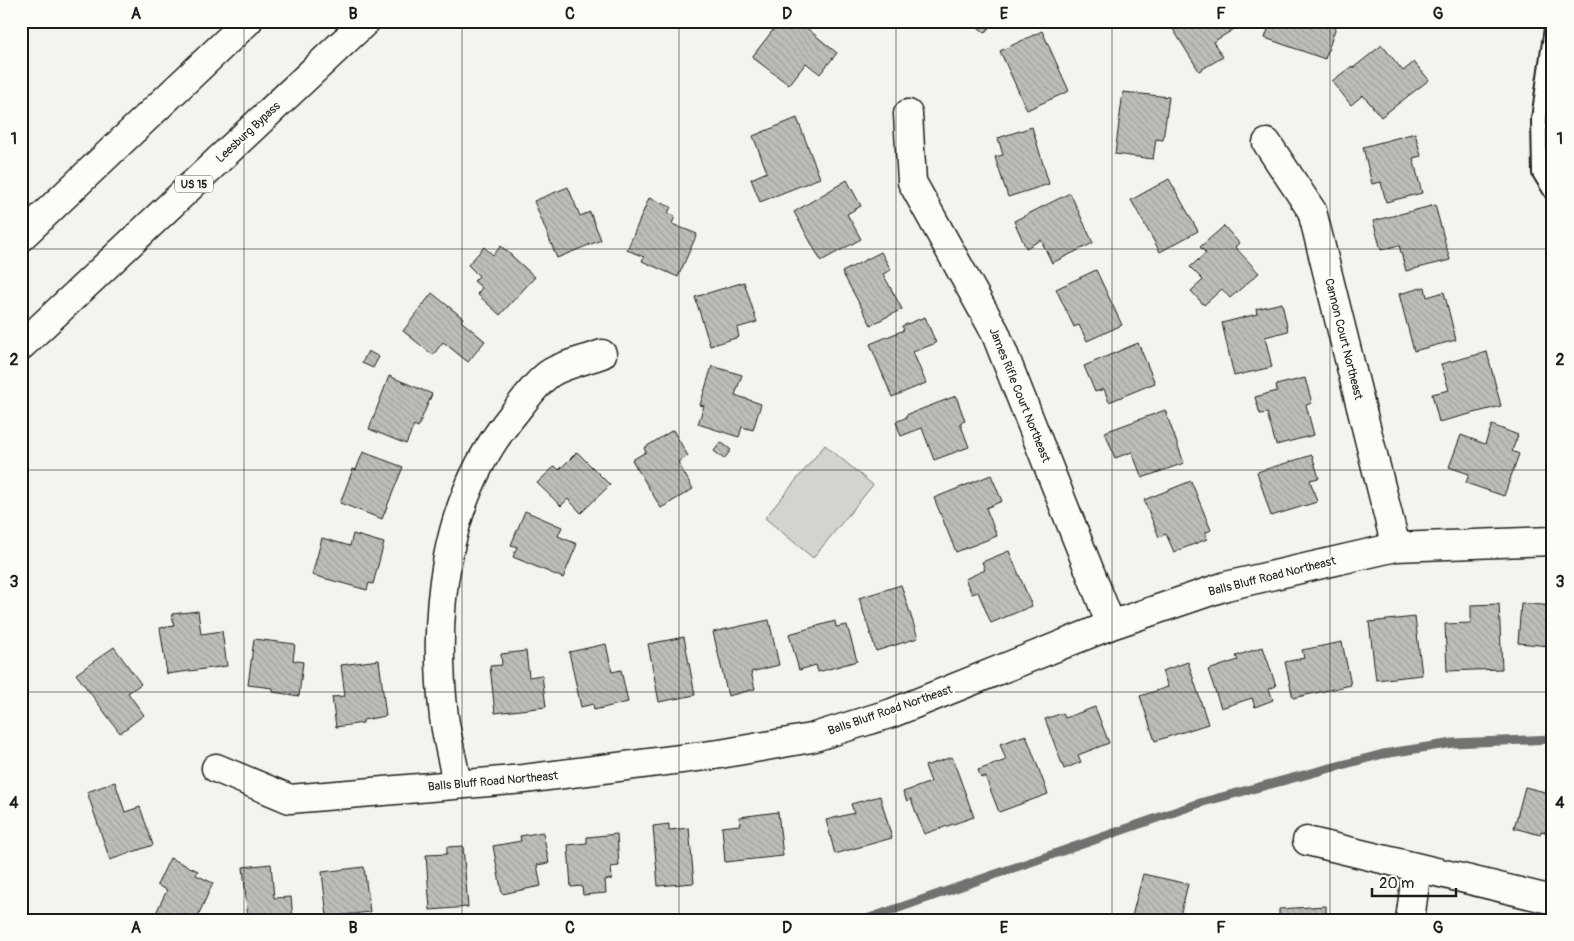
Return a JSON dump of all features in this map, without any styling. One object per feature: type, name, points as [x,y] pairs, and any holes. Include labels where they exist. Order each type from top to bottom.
[{"type":"main road","points":[[21,238],[248,21]]},
{"type":"main road","name":"Leesburg Bypass","points":[[21,346],[366,21]]},
{"type":"main road","name":"James Rifle Court Northeast","points":[[908,114],[912,182],[995,332],[1111,625]]},
{"type":"main road","name":"Cannon Court Northeast","points":[[1268,143],[1312,211],[1396,547]]},
{"type":"main road","points":[[457,784],[444,718],[439,616],[459,508],[475,472],[494,438],[525,400],[551,373],[602,354]]},
{"type":"main road","name":"Balls Bluff Road Northeast","points":[[216,768],[290,799],[524,779],[691,758],[811,738],[892,713],[1111,625],[1226,586],[1396,547],[1553,541]]},
{"type":"main road","points":[[1307,841],[1553,900]]},
{"type":"main road","points":[[1410,920],[1417,868]]},
{"type":"lane","points":[[1549,25],[1539,119],[1540,173],[1553,194]]},
{"type":"shaded area","points":[[825,445],[873,485],[813,558],[765,518]]},
{"type":"building","points":[[780,21],[798,21],[837,53],[820,74],[806,63],[789,85],[752,57]]},
{"type":"building","points":[[971,21],[994,21],[985,33]]},
{"type":"building","points":[[1168,21],[1232,21],[1236,28],[1213,42],[1223,57],[1199,71]]},
{"type":"building","points":[[1271,21],[1338,21],[1325,59],[1265,38]]},
{"type":"building","points":[[1042,31],[1069,91],[1027,110],[1000,51]]},
{"type":"building","points":[[1382,45],[1403,71],[1414,62],[1429,80],[1381,117],[1363,95],[1351,105],[1332,81],[1352,66],[1353,68]]},
{"type":"building","points":[[1123,92],[1169,97],[1163,140],[1156,139],[1153,159],[1115,154]]},
{"type":"building","points":[[797,118],[820,178],[760,202],[751,179],[767,172],[753,136]]},
{"type":"building","points":[[1032,127],[1049,184],[1008,197],[995,157],[1003,155],[998,138]]},
{"type":"building","points":[[1415,133],[1421,156],[1413,158],[1422,193],[1386,202],[1381,182],[1372,184],[1363,147]]},
{"type":"building","points":[[1169,179],[1198,231],[1160,252],[1131,200]]},
{"type":"building","points":[[847,180],[861,206],[847,214],[861,239],[821,261],[794,212]]},
{"type":"building","points":[[568,187],[580,216],[590,212],[601,240],[557,258],[534,201]]},
{"type":"building","points":[[1070,193],[1093,243],[1052,263],[1041,240],[1026,248],[1014,221]]},
{"type":"building","points":[[649,198],[671,207],[668,213],[675,216],[672,224],[697,234],[678,277],[642,261],[644,257],[627,250]]},
{"type":"building","points":[[1435,205],[1450,260],[1406,271],[1399,245],[1381,250],[1373,221]]},
{"type":"building","points":[[1224,226],[1239,243],[1235,247],[1259,273],[1230,298],[1222,289],[1204,305],[1191,291],[1203,280],[1190,267],[1206,253],[1200,247]]},
{"type":"building","points":[[501,246],[535,277],[500,315],[477,294],[482,288],[474,281],[479,276],[468,265],[484,247],[493,255]]},
{"type":"building","points":[[881,252],[891,270],[883,274],[902,309],[871,325],[842,272]]},
{"type":"building","points":[[1096,270],[1122,325],[1087,341],[1079,325],[1074,327],[1056,289]]},
{"type":"building","points":[[744,282],[757,322],[737,328],[739,337],[710,346],[695,297]]},
{"type":"building","points":[[1425,287],[1427,297],[1444,292],[1456,340],[1414,351],[1399,294]]},
{"type":"building","points":[[432,293],[463,318],[461,321],[485,341],[468,362],[443,342],[433,355],[403,331]]},
{"type":"building","points":[[1282,303],[1288,331],[1265,337],[1272,367],[1234,376],[1222,323],[1257,314],[1256,309]]},
{"type":"building","points":[[925,317],[936,343],[913,352],[926,383],[892,397],[870,344],[904,330],[902,326]]},
{"type":"building","points":[[1138,343],[1155,383],[1109,402],[1104,389],[1095,392],[1084,366]]},
{"type":"building","points":[[368,351],[379,357],[373,368],[362,363]]},
{"type":"building","points":[[1487,352],[1501,406],[1439,422],[1432,394],[1449,390],[1441,364]]},
{"type":"building","points":[[712,366],[742,375],[735,395],[761,404],[753,430],[742,427],[739,437],[698,424],[704,406],[700,405]]},
{"type":"building","points":[[389,376],[432,394],[418,427],[414,425],[406,444],[369,429]]},
{"type":"building","points":[[1305,378],[1312,403],[1306,405],[1314,435],[1276,445],[1267,413],[1260,414],[1255,397],[1277,391],[1276,385]]},
{"type":"building","points":[[956,396],[965,421],[960,423],[969,447],[934,460],[922,428],[901,436],[896,422],[907,417],[906,415]]},
{"type":"building","points":[[1165,410],[1184,463],[1142,478],[1132,452],[1115,458],[1105,432]]},
{"type":"building","points":[[1492,425],[1518,435],[1512,451],[1519,454],[1504,496],[1466,483],[1469,474],[1449,467],[1461,435],[1485,444]]},
{"type":"building","points":[[673,430],[688,456],[678,462],[693,489],[661,508],[632,460],[646,452],[644,448]]},
{"type":"building","points":[[721,442],[731,450],[724,459],[714,451]]},
{"type":"building","points":[[363,452],[403,467],[382,519],[340,503],[353,469],[356,470]]},
{"type":"building","points":[[577,452],[610,485],[581,513],[568,499],[561,506],[537,483],[555,466],[559,470]]},
{"type":"building","points":[[1312,455],[1319,478],[1310,480],[1317,502],[1271,516],[1257,472]]},
{"type":"building","points":[[991,475],[1002,501],[986,508],[997,536],[956,552],[934,498]]},
{"type":"building","points":[[1191,481],[1211,530],[1205,533],[1207,539],[1174,552],[1166,534],[1159,537],[1144,500]]},
{"type":"building","points":[[525,511],[562,527],[558,536],[577,544],[563,578],[513,557],[517,547],[511,545]]},
{"type":"building","points":[[353,534],[384,543],[373,584],[369,583],[367,590],[312,575],[322,538],[350,546]]},
{"type":"building","points":[[1009,551],[1032,606],[991,623],[978,592],[972,594],[965,579],[985,570],[982,562]]},
{"type":"building","points":[[901,585],[918,638],[876,651],[859,598]]},
{"type":"building","points":[[1521,603],[1553,606],[1553,656],[1550,656],[1550,646],[1518,643]]},
{"type":"building","points":[[1499,604],[1502,669],[1447,671],[1445,624],[1471,623],[1471,605]]},
{"type":"building","points":[[198,611],[201,634],[222,631],[227,666],[167,674],[160,628],[174,626],[172,614]]},
{"type":"building","points":[[1415,617],[1422,675],[1376,680],[1369,622]]},
{"type":"building","points":[[769,620],[779,665],[751,672],[755,689],[728,696],[713,632]]},
{"type":"building","points":[[835,621],[836,627],[847,625],[857,661],[818,672],[816,665],[799,670],[789,634]]},
{"type":"building","points":[[684,637],[695,695],[659,702],[648,644]]},
{"type":"building","points":[[254,639],[295,644],[293,660],[303,662],[299,696],[273,692],[273,688],[248,685]]},
{"type":"building","points":[[1342,642],[1351,685],[1293,698],[1285,662],[1304,658],[1302,650]]},
{"type":"building","points":[[606,644],[612,672],[621,670],[628,702],[594,710],[593,704],[581,707],[569,652]]},
{"type":"building","points":[[114,647],[141,684],[128,693],[144,715],[120,733],[76,674]]},
{"type":"building","points":[[1263,647],[1276,686],[1269,689],[1273,700],[1255,707],[1252,698],[1221,708],[1208,670],[1238,660],[1236,656]]},
{"type":"building","points":[[526,651],[529,677],[542,675],[546,707],[495,713],[490,666],[502,665],[501,654]]},
{"type":"building","points":[[379,660],[386,716],[363,720],[363,723],[336,727],[332,697],[345,696],[341,665]]},
{"type":"building","points":[[1188,662],[1208,724],[1155,741],[1140,696],[1168,687],[1162,671]]},
{"type":"building","points":[[1095,707],[1109,743],[1078,755],[1081,762],[1064,769],[1045,719],[1063,713],[1065,718]]},
{"type":"building","points":[[1026,735],[1048,794],[999,812],[985,776],[981,778],[978,770],[1006,760],[1000,744]]},
{"type":"building","points":[[952,757],[974,817],[924,834],[911,799],[907,801],[903,792],[931,782],[925,766]]},
{"type":"building","points":[[115,782],[125,812],[140,807],[153,845],[110,860],[87,792]]},
{"type":"building","points":[[1525,787],[1549,793],[1550,788],[1553,789],[1553,834],[1541,831],[1540,835],[1514,828]]},
{"type":"building","points":[[880,796],[892,838],[835,854],[826,820],[854,813],[851,804]]},
{"type":"building","points":[[778,812],[783,856],[725,862],[722,827],[740,825],[739,817]]},
{"type":"building","points":[[669,824],[669,830],[689,828],[694,883],[658,886],[653,826]]},
{"type":"building","points":[[543,832],[549,863],[537,865],[541,886],[502,894],[493,846],[521,841],[520,836]]},
{"type":"building","points":[[617,834],[619,866],[611,867],[612,879],[605,880],[606,893],[583,895],[582,886],[571,887],[568,845],[587,843],[587,837]]},
{"type":"building","points":[[463,846],[468,907],[430,910],[426,855],[447,854],[447,847]]},
{"type":"building","points":[[170,858],[198,871],[196,875],[213,883],[196,920],[160,920],[154,917],[167,890],[157,885]]},
{"type":"building","points":[[271,864],[274,898],[291,897],[293,920],[248,920],[243,867]]},
{"type":"building","points":[[364,867],[370,912],[327,917],[322,872]]},
{"type":"building","points":[[1143,874],[1188,884],[1179,920],[1131,920]]},
{"type":"building","points":[[1326,906],[1326,920],[1279,920],[1279,909]]},
{"type":"waterway","points":[[864,920],[1203,802],[1383,754],[1453,743],[1553,739]]}]
